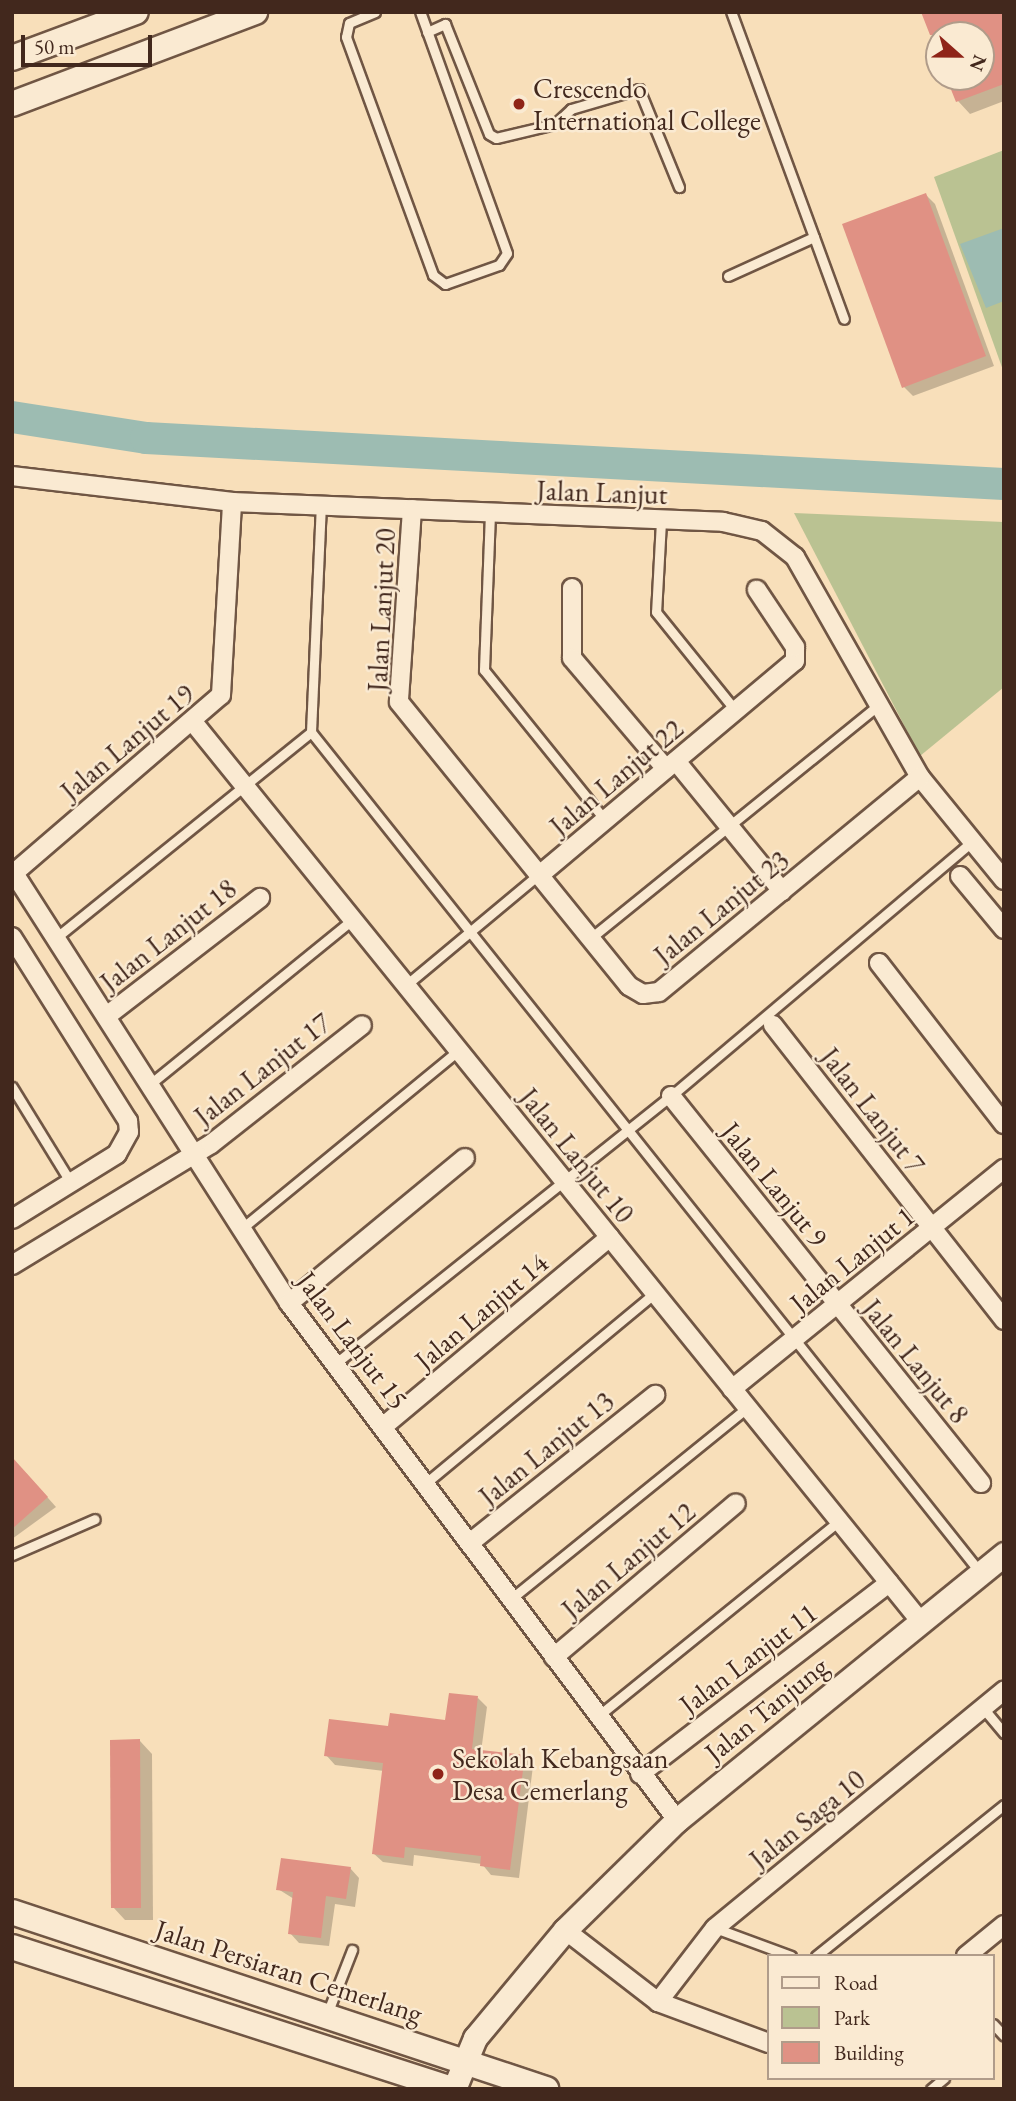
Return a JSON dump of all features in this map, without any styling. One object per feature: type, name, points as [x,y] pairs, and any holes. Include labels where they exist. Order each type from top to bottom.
[{"type":"main road","points":[[12,58],[136,12]]},
{"type":"main road","points":[[12,104],[255,12]]},
{"type":"main road","name":"Jalan Persiaran Cemerlang","points":[[12,1912],[327,2014],[546,2089]]},
{"type":"main road","points":[[12,1947],[452,2089]]},
{"type":"street","name":"Jalan Lanjut","points":[[12,476],[232,502],[661,521],[762,531],[795,557],[920,777],[1004,880]]},
{"type":"street","name":"Jalan Lanjut 19","points":[[13,871],[214,705],[225,681],[232,502]]},
{"type":"street","name":"Jalan Lanjut 20","points":[[412,509],[399,702],[542,873]]},
{"type":"street","points":[[572,588],[572,658],[728,824],[782,891]]},
{"type":"street","name":"Jalan Lanjut 22","points":[[542,873],[736,711],[797,656],[757,590]]},
{"type":"street","name":"Jalan Lanjut 10","points":[[193,722],[920,1622]]},
{"type":"street","name":"Jalan Lanjut 23","points":[[542,873],[629,986],[643,994],[659,992],[920,777]]},
{"type":"street","name":"Jalan Lanjut 15","points":[[13,871],[108,1015],[192,1154],[289,1303],[385,1425],[597,1716],[677,1820]]},
{"type":"street","points":[[960,876],[1004,929]]},
{"type":"street","name":"Jalan Lanjut 18","points":[[108,1015],[260,898]]},
{"type":"street","points":[[12,937],[128,1121],[121,1150],[12,1219]]},
{"type":"street","points":[[879,963],[1004,1124]]},
{"type":"street","name":"Jalan Lanjut 17","points":[[12,1265],[192,1154],[362,1025]]},
{"type":"street","name":"Jalan Lanjut 7","points":[[773,1025],[1004,1320]]},
{"type":"street","name":"Jalan Lanjut 9","points":[[671,1096],[837,1304]]},
{"type":"street","points":[[289,1303],[465,1158]]},
{"type":"street","name":"Jalan Lanjut 1","points":[[733,1389],[1004,1169]]},
{"type":"street","name":"Jalan Lanjut 14","points":[[385,1425],[610,1237]]},
{"type":"street","name":"Jalan Lanjut 8","points":[[837,1304],[981,1483]]},
{"type":"street","name":"Jalan Lanjut 13","points":[[471,1542],[655,1395]]},
{"type":"street","name":"Jalan Lanjut 12","points":[[554,1657],[736,1503]]},
{"type":"street","name":"Jalan Tanjung","points":[[452,2089],[462,2060],[565,1930],[677,1820],[1004,1554]]},
{"type":"street","name":"Jalan Lanjut 11","points":[[640,1774],[889,1583]]},
{"type":"street","name":"Jalan Saga 10","points":[[658,2001],[715,1928],[1004,1691]]},
{"type":"street","points":[[969,1954],[1004,1926]]},
{"type":"street","points":[[565,1930],[658,2001],[768,2043]]},
{"type":"lane","points":[[375,12],[349,23],[346,37],[433,275],[445,284],[499,265],[507,253],[420,12]]},
{"type":"lane","points":[[730,12],[844,319]]},
{"type":"lane","points":[[427,32],[445,24],[488,134],[496,138],[555,124],[571,109],[639,89],[679,187]]},
{"type":"lane","points":[[729,276],[814,237]]},
{"type":"lane","points":[[321,505],[311,732],[980,1573]]},
{"type":"lane","points":[[490,513],[484,670],[605,820]]},
{"type":"lane","points":[[661,521],[656,612],[736,711]]},
{"type":"lane","points":[[592,937],[728,824],[879,705]]},
{"type":"lane","points":[[57,937],[311,732]]},
{"type":"lane","points":[[336,1363],[671,1096],[972,842]]},
{"type":"lane","name":"Jalan Lanjut 22","points":[[406,985],[542,873]]},
{"type":"lane","points":[[149,1085],[353,919]]},
{"type":"lane","points":[[240,1229],[458,1050]]},
{"type":"lane","points":[[12,1087],[71,1183]]},
{"type":"lane","points":[[426,1482],[655,1293]]},
{"type":"lane","points":[[512,1598],[747,1408]]},
{"type":"lane","points":[[12,1555],[95,1519]]},
{"type":"lane","points":[[597,1716],[839,1521]]},
{"type":"lane","points":[[983,1708],[1004,1733]]},
{"type":"lane","points":[[818,1954],[1004,1805]]},
{"type":"lane","points":[[715,1928],[786,1954]]},
{"type":"lane","points":[[327,2014],[352,1950]]},
{"type":"green space","points":[[1004,150],[1004,373],[934,177]]},
{"type":"green space","points":[[794,513],[1004,522],[1004,687],[920,756]]},
{"type":"water","points":[[1004,228],[1004,301],[986,308],[960,244]]},
{"type":"building","points":[[921,12],[1004,12],[1004,84],[995,87],[995,21],[925,22]]},
{"type":"building","points":[[952,91],[985,91],[956,102]]},
{"type":"building","points":[[926,193],[986,356],[902,388],[842,224]]},
{"type":"building","points":[[12,1457],[48,1497],[12,1529]]},
{"type":"building","points":[[449,1693],[478,1696],[472,1749],[525,1755],[510,1870],[480,1866],[481,1856],[405,1847],[404,1858],[372,1854],[383,1763],[324,1756],[329,1719],[388,1726],[390,1713],[445,1720]]},
{"type":"building","points":[[140,1739],[141,1908],[111,1908],[110,1740]]},
{"type":"building","points":[[281,1858],[351,1867],[346,1899],[326,1896],[321,1938],[288,1934],[293,1892],[276,1890]]},
{"type":"waterway","points":[[12,417],[146,438],[1004,484]]},
{"type":"place","name":"Crescendo International College","points":[[519,104]]},
{"type":"place","name":"Sekolah Kebangsaan Desa Cemerlang","points":[[438,1774]]}]
